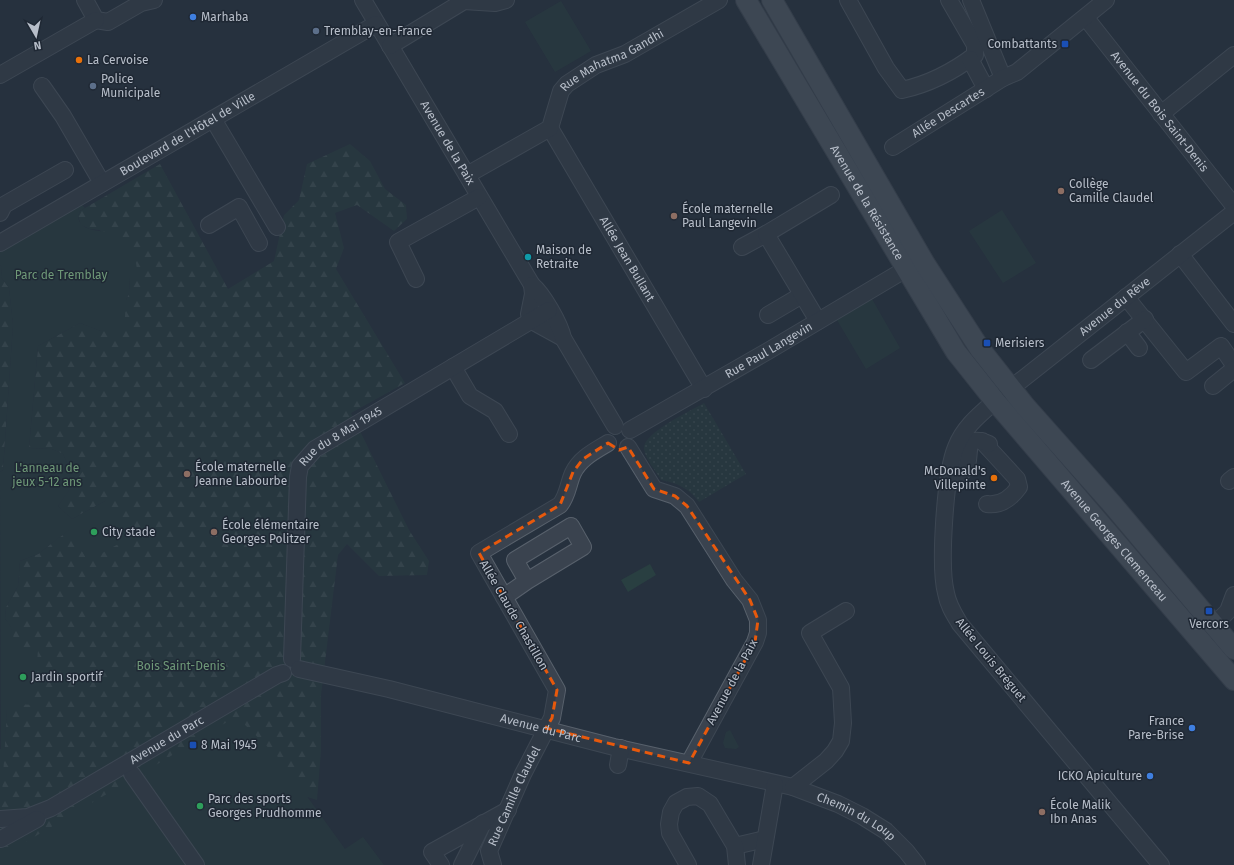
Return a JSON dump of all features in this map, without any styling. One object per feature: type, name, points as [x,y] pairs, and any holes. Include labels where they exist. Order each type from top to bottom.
[{"type":"main road","name":"Avenue de la Résistance","points":[[746,0],[956,352],[995,401]]},
{"type":"main road","name":"Avenue de la Résistance","points":[[772,0],[876,176],[925,264],[980,349],[1012,389]]},
{"type":"main road","name":"Avenue Georges Clemenceau","points":[[1012,389],[1234,649]]},
{"type":"main road","name":"Avenue Georges Clemenceau","points":[[995,401],[1234,680]]},
{"type":"street","points":[[85,0],[96,20]]},
{"type":"street","points":[[0,75],[96,20],[108,22],[141,3],[154,0]]},
{"type":"street","name":"Avenue de la Paix","points":[[363,0],[479,197],[532,285],[537,289],[561,329],[563,338],[615,426]]},
{"type":"street","points":[[390,46],[464,1],[495,3],[506,0]]},
{"type":"street","name":"Rue Mahatma Gandhi","points":[[550,128],[561,91],[567,84],[596,66],[624,54],[719,0]]},
{"type":"street","points":[[848,0],[886,68],[902,90],[916,87],[950,72],[976,55],[975,45],[949,0]]},
{"type":"street","points":[[971,0],[1003,78]]},
{"type":"street","name":"Allée Descartes","points":[[893,147],[1003,78],[1017,72],[1086,18],[1106,0]]},
{"type":"street","name":"Avenue du Bois Saint-Denis","points":[[1086,18],[1234,206]]},
{"type":"street","name":"Boulevard de l'Hôtel de Ville","points":[[5,240],[376,24]]},
{"type":"street","points":[[1161,114],[1234,55]]},
{"type":"street","points":[[970,59],[986,89]]},
{"type":"street","points":[[42,86],[63,116],[102,183]]},
{"type":"street","points":[[213,119],[277,227]]},
{"type":"street","points":[[466,175],[550,128]]},
{"type":"street","name":"Allée Jean Bullant","points":[[550,128],[704,389]]},
{"type":"street","points":[[0,212],[4,205],[65,170]]},
{"type":"street","points":[[209,225],[258,196]]},
{"type":"street","points":[[742,247],[831,196]]},
{"type":"street","points":[[416,279],[398,242],[479,197]]},
{"type":"street","points":[[239,207],[259,243]]},
{"type":"street","name":"Avenue du Rêve","points":[[995,401],[1234,212]]},
{"type":"street","points":[[0,218],[5,240]]},
{"type":"street","points":[[766,234],[818,321]]},
{"type":"street","points":[[1180,254],[1234,324]]},
{"type":"street","name":"Rue Paul Langevin","points":[[630,430],[704,389],[906,269]]},
{"type":"street","points":[[532,285],[533,294],[529,314],[532,321]]},
{"type":"street","points":[[768,315],[802,295]]},
{"type":"street","points":[[1126,297],[1186,372],[1221,346],[1234,364]]},
{"type":"street","name":"Rue du 8 Mai 1945","points":[[295,664],[295,535],[300,466],[315,450],[549,310]]},
{"type":"street","points":[[1091,360],[1145,319]]},
{"type":"street","name":"Avenue de la Paix","points":[[532,321],[538,326],[549,329],[563,338]]},
{"type":"street","points":[[1126,332],[1139,348]]},
{"type":"street","points":[[453,367],[470,396],[495,411],[509,434]]},
{"type":"street","points":[[1213,386],[1234,369]]},
{"type":"street","name":"Allée Louis Bréguet","points":[[995,401],[968,426],[956,446],[958,479],[943,565],[946,594],[951,610],[960,624],[1161,865]]},
{"type":"street","points":[[621,425],[630,430],[632,437],[628,447],[620,450],[611,447],[608,443],[607,435],[609,430],[615,426],[621,425]]},
{"type":"street","points":[[958,479],[967,464],[968,449],[970,444],[975,441],[985,442],[1017,479],[1018,487],[1014,493],[1001,503],[987,504]]},
{"type":"street","name":"Allée Claude Chastillon","points":[[546,728],[552,718],[557,690],[479,553],[560,505],[565,499],[573,472],[579,464],[583,459],[608,443]]},
{"type":"street","name":"Avenue de la Paix","points":[[628,447],[654,489],[675,496],[687,506],[734,580],[750,600],[757,613],[758,633],[755,642],[686,763]]},
{"type":"street","points":[[504,597],[526,581]]},
{"type":"street","points":[[1214,625],[1228,611],[1234,595]]},
{"type":"street","points":[[761,865],[766,839],[784,785],[826,761],[841,741],[843,723],[841,688],[810,633],[846,611]]},
{"type":"street","name":"Avenue du Parc","points":[[1,818],[28,817],[46,810],[277,675],[283,673],[281,670],[282,663],[295,664],[546,728],[567,742],[621,748],[784,785]]},
{"type":"street","name":"Rue Camille Claudel","points":[[493,865],[490,851],[546,728]]},
{"type":"street","points":[[618,765],[621,748]]},
{"type":"street","points":[[132,774],[196,865]]},
{"type":"street","name":"Chemin du Loup","points":[[784,785],[838,804],[862,816],[886,832],[906,851],[917,865]]},
{"type":"street","points":[[688,865],[670,833],[671,812],[676,803],[681,799],[698,796],[707,801],[735,846],[737,865]]},
{"type":"street","name":"Avenue du Parc","points":[[1,839],[44,816],[46,810]]},
{"type":"street","points":[[441,865],[432,852],[508,810]]},
{"type":"street","points":[[1,818],[5,827],[1,839]]},
{"type":"street","points":[[462,865],[483,823]]},
{"type":"street","points":[[735,846],[766,839]]},
{"type":"highlighted area","points":[[608,443],[619,450],[628,447],[654,489],[675,496],[687,506],[750,600],[758,620],[755,642],[689,763],[546,728],[552,718],[557,690],[479,553],[560,505],[573,472],[583,459]]},
{"type":"green space","points":[[561,1],[591,51],[555,72],[525,22]]},
{"type":"green space","name":"Bois Saint-Denis","points":[[350,144],[370,161],[385,189],[406,205],[407,219],[394,231],[357,205],[335,213],[344,248],[336,269],[405,383],[351,413],[409,530],[429,561],[427,575],[379,576],[347,544],[338,555],[321,695],[321,751],[317,800],[301,795],[0,865],[0,749],[4,749],[7,709],[20,704],[33,704],[13,648],[11,629],[5,619],[6,607],[18,586],[20,561],[38,554],[107,500],[72,519],[58,506],[82,471],[68,465],[63,454],[52,449],[29,448],[38,346],[80,323],[101,331],[126,300],[129,293],[130,277],[100,230],[90,229],[81,225],[78,216],[80,211],[160,164],[228,289],[274,261],[284,215],[299,200],[307,164]]},
{"type":"green space","name":"Parc de Tremblay","points":[[80,203],[85,208],[80,211],[78,216],[83,226],[93,230],[112,233],[126,241],[134,249],[137,270],[130,277],[129,293],[126,300],[124,332],[101,331],[80,323],[38,346],[29,448],[52,449],[63,454],[68,465],[83,471],[58,506],[72,519],[107,500],[129,538],[88,561],[69,530],[38,554],[20,561],[18,586],[6,607],[5,619],[13,632],[13,647],[38,650],[33,705],[20,704],[19,710],[7,709],[1,811],[0,472],[3,470],[13,325],[9,288],[1,277],[2,267],[0,265],[0,250]]},
{"type":"green space","points":[[1002,210],[1036,263],[1003,283],[969,231]]},
{"type":"green space","points":[[0,265],[2,267],[1,277],[9,288],[13,325],[3,470],[0,472]]},
{"type":"green space","points":[[872,299],[900,348],[866,369],[837,320]]},
{"type":"green space","points":[[704,403],[746,474],[699,502],[691,493],[682,487],[661,480],[648,461],[644,449],[645,443],[651,436],[668,423]]},
{"type":"green space","points":[[650,564],[656,575],[628,592],[621,580]]},
{"type":"green space","name":"Parc des sports Georges Prudhomme","points":[[232,719],[242,722],[280,759],[345,849],[363,837],[384,865],[0,865],[0,859],[2,856],[122,785],[135,790],[144,784],[146,771]]},
{"type":"green space","points":[[730,730],[739,747],[736,749],[725,748],[723,743],[726,732]]},
{"type":"place","name":"Marhaba","points":[[193,17]]},
{"type":"place","name":"Tremblay-en-France","points":[[316,31]]},
{"type":"place","name":"Combattants","points":[[1065,44]]},
{"type":"place","name":"La Cervoise","points":[[79,60]]},
{"type":"place","name":"Police Municipale","points":[[93,86]]},
{"type":"place","name":"Collège Camille Claudel","points":[[1061,191]]},
{"type":"place","name":"École maternelle Paul Langevin","points":[[674,216]]},
{"type":"place","name":"Maison de Retraite","points":[[528,257]]},
{"type":"place","name":"Merisiers","points":[[987,343]]},
{"type":"place","name":"École maternelle Jeanne Labourbe","points":[[187,474]]},
{"type":"place","name":"McDonald's Villepinte","points":[[994,478]]},
{"type":"place","name":"City stade","points":[[94,532]]},
{"type":"place","name":"École élémentaire Georges Politzer","points":[[214,532]]},
{"type":"place","name":"Vercors","points":[[1209,611]]},
{"type":"place","name":"Jardin sportif","points":[[23,677]]},
{"type":"place","name":"France Pare-Brise","points":[[1192,728]]},
{"type":"place","name":"8 Mai 1945","points":[[193,745]]},
{"type":"place","name":"ICKO Apiculture","points":[[1150,776]]},
{"type":"place","name":"Parc des sports Georges Prudhomme","points":[[200,806]]},
{"type":"place","name":"École Malik Ibn Anas","points":[[1042,812]]},
{"type":"park label","name":"L'anneau de jeux 5-12 ans","points":[[47,475]]}]
